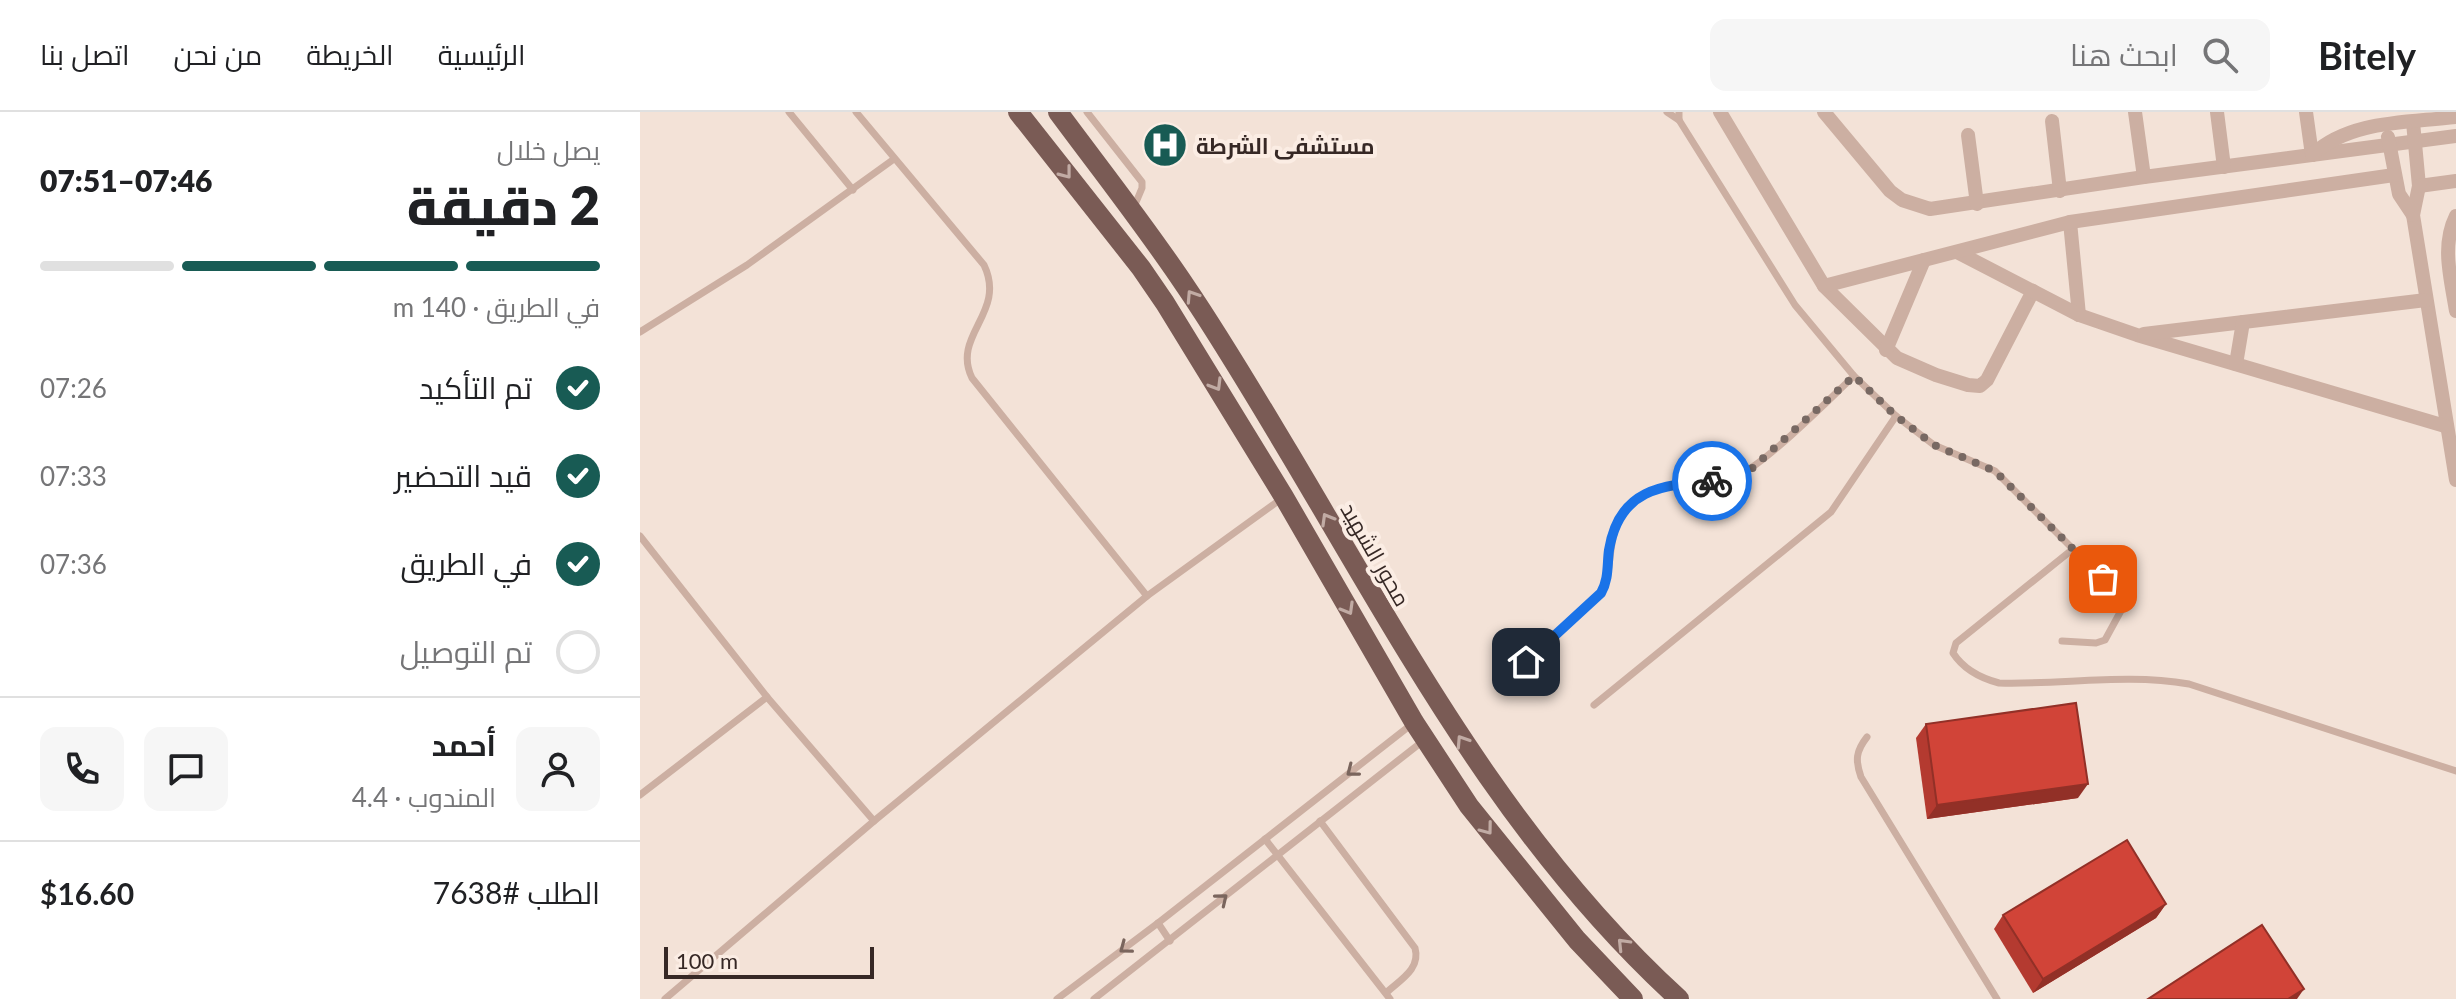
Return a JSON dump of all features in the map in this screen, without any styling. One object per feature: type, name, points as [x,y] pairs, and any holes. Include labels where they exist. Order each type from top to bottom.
[{"type":"main road","points":[[1018,112],[1141,268],[1284,497],[1419,731],[1469,806],[1577,940],[1633,999]]},
{"type":"main road","name":"محور الشهيد","points":[[1058,112],[1211,326],[1289,452],[1413,665],[1476,761],[1523,828],[1572,886],[1620,941],[1679,999]]},
{"type":"street","points":[[1720,112],[1824,286],[1886,350],[1922,370],[1980,386],[1987,380],[2033,291]]},
{"type":"street","points":[[1824,112],[1890,191],[1902,200],[1930,209],[2456,136]]},
{"type":"street","points":[[2135,112],[2144,177]]},
{"type":"street","points":[[2217,112],[2224,167]]},
{"type":"street","points":[[2306,112],[2312,155]]},
{"type":"street","points":[[2312,155],[2337,136],[2352,131],[2456,117]]},
{"type":"street","points":[[2052,121],[2060,191]]},
{"type":"street","points":[[2413,122],[2419,186],[2413,215],[2456,480]]},
{"type":"street","points":[[2388,125],[2399,194],[2413,215]]},
{"type":"street","points":[[1968,135],[1977,204]]},
{"type":"street","points":[[1824,286],[2070,222],[2394,175]]},
{"type":"street","points":[[2419,186],[2456,181]]},
{"type":"street","points":[[2456,216],[2448,231],[2447,251],[2456,311]]},
{"type":"street","points":[[2070,222],[2079,315]]},
{"type":"street","points":[[1957,252],[2079,315],[2445,426]]},
{"type":"street","points":[[1886,350],[1924,260]]},
{"type":"street","points":[[2137,335],[2426,300]]},
{"type":"street","points":[[2236,364],[2243,322]]},
{"type":"lane","points":[[789,112],[853,190]]},
{"type":"lane","points":[[856,112],[984,265],[990,278],[988,303],[965,358],[972,378],[1147,596]]},
{"type":"lane","points":[[1087,112],[1142,182],[1132,212]]},
{"type":"lane","points":[[1667,112],[1679,116],[1795,305],[1854,376],[1896,416],[1943,450],[1995,471],[2121,597],[2123,607],[2103,642],[2062,641]]},
{"type":"lane","points":[[640,332],[747,265],[894,159]]},
{"type":"lane","points":[[1526,662],[1601,593],[1607,580],[1613,535],[1624,513],[1636,499],[1665,485],[1722,480],[1749,471],[1854,376]]},
{"type":"lane","points":[[1594,705],[1831,512],[1896,416]]},
{"type":"lane","points":[[665,999],[874,821],[1147,596],[1284,497]]},
{"type":"lane","points":[[640,536],[767,697],[874,821]]},
{"type":"lane","points":[[2073,549],[1956,643],[1953,653],[1958,660],[1982,678],[1999,683],[2128,677],[2158,678],[2189,684],[2456,771]]},
{"type":"lane","points":[[640,795],[767,697]]},
{"type":"lane","points":[[1096,998],[1320,821],[1419,731]]},
{"type":"lane","points":[[1057,999],[1265,839],[1419,731]]},
{"type":"lane","points":[[1867,737],[1858,749],[1856,764],[1861,777],[1997,999]]},
{"type":"lane","points":[[1265,839],[1388,996],[1416,964],[1415,948],[1320,821]]},
{"type":"lane","points":[[1158,923],[1170,941]]},
{"type":"building","points":[[2076,703],[2088,784],[1937,805],[1926,724]]},
{"type":"building","points":[[2127,840],[2166,904],[2043,979],[2003,915]]},
{"type":"building","points":[[2262,925],[2304,989],[2288,999],[2148,999]]},
{"type":"way so far","points":[[1712,481],[1749,471],[1854,376],[1896,416],[1934,445],[1995,471],[2103,579]]},
{"type":"place","name":"مستشفى الشرطة","points":[[1165,145]]},
{"type":"route","points":[[1526,662],[1601,593],[1607,580],[1613,535],[1624,513],[1636,499],[1665,485],[1712,481]]}]
